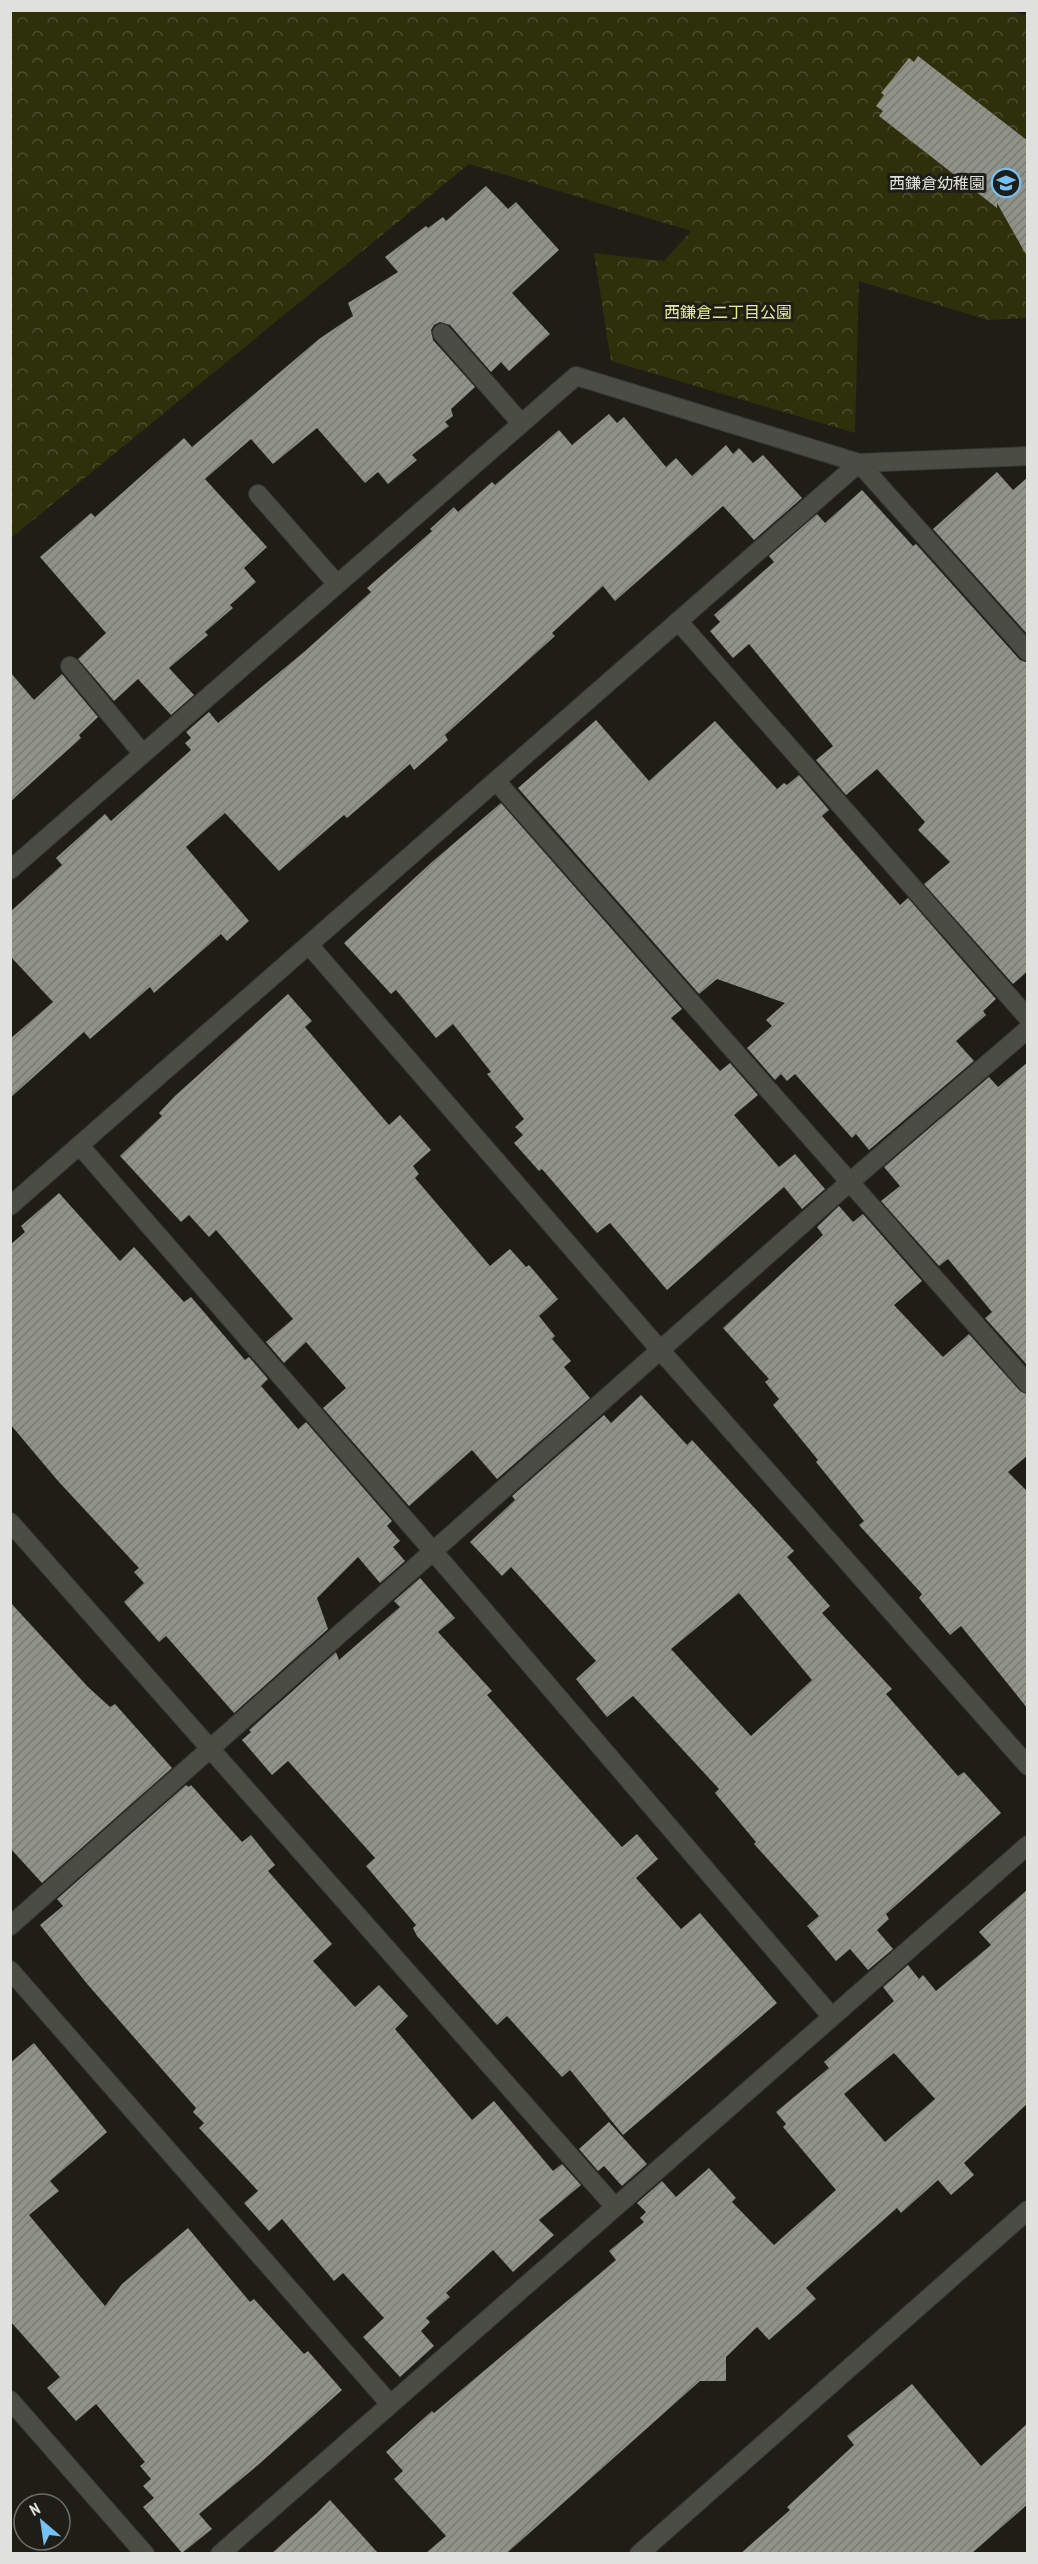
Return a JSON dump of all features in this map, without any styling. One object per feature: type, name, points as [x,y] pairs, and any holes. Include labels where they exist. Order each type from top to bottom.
[{"type":"street","points":[[442,333],[521,423]]},
{"type":"street","points":[[10,870],[576,376],[859,463],[1028,456]]},
{"type":"street","points":[[10,1206],[859,463]]},
{"type":"street","points":[[859,463],[1028,652]]},
{"type":"street","points":[[258,494],[337,584]]},
{"type":"street","points":[[678,621],[1028,1018]]},
{"type":"street","points":[[70,666],[143,754]]},
{"type":"street","points":[[496,781],[1028,1384]]},
{"type":"street","points":[[309,945],[661,1351],[1028,1766]]},
{"type":"street","points":[[10,1926],[851,1181],[1028,1029]]},
{"type":"street","points":[[80,1146],[433,1551],[832,2017]]},
{"type":"street","points":[[10,1522],[615,2207]]},
{"type":"street","points":[[220,2553],[1028,1845]]},
{"type":"street","points":[[10,1970],[390,2404]]},
{"type":"street","points":[[639,2553],[1028,2210]]},
{"type":"street","points":[[10,2400],[145,2553]]},
{"type":"green space","name":"西鎌倉二丁目公園","points":[[1004,10],[1027,15],[1027,318],[988,320],[859,281],[855,433],[611,361],[594,253],[664,261],[691,231],[469,164],[11,538],[11,11]]},
{"type":"building","points":[[918,56],[1028,141],[1028,258],[997,203],[997,208],[879,116],[883,111],[876,106],[884,95],[881,93],[909,58],[914,62]]},
{"type":"building","points":[[486,186],[508,209],[516,202],[559,250],[512,293],[550,334],[509,371],[501,362],[491,372],[450,325],[440,322],[434,325],[431,330],[433,340],[475,387],[451,409],[453,416],[445,422],[449,426],[412,455],[417,460],[388,484],[378,472],[365,483],[317,428],[273,464],[251,439],[205,479],[267,547],[244,568],[256,582],[230,605],[233,608],[205,632],[208,635],[169,668],[194,695],[171,715],[138,679],[114,701],[78,659],[106,633],[40,557],[91,513],[95,517],[184,438],[192,447],[319,339],[353,316],[348,303],[398,272],[385,257],[426,226],[428,228],[443,217],[446,221]]},
{"type":"building","points":[[609,414],[617,423],[624,417],[666,467],[676,458],[692,476],[726,445],[733,454],[739,448],[753,463],[763,455],[802,498],[754,540],[723,506],[615,601],[603,586],[552,633],[555,636],[445,735],[448,740],[414,770],[410,764],[347,818],[344,815],[279,871],[225,813],[186,847],[249,921],[227,941],[221,934],[154,993],[150,987],[90,1039],[84,1032],[10,1098],[10,1039],[53,1002],[10,956],[10,912],[62,865],[56,858],[105,814],[111,821],[191,750],[185,743],[191,738],[186,732],[209,712],[218,723],[304,652],[371,592],[367,588],[432,531],[430,529],[454,507],[458,512],[492,482],[495,485],[559,430],[572,445]]},
{"type":"building","points":[[997,472],[1013,490],[1028,477],[1028,635],[933,529]]},
{"type":"building","points":[[862,490],[913,546],[916,544],[1020,660],[1028,663],[1028,971],[1013,984],[924,884],[950,862],[918,830],[925,822],[877,769],[846,795],[816,760],[833,746],[749,644],[733,658],[710,631],[720,622],[714,615],[774,562],[769,556],[817,514],[825,523]]},
{"type":"building","points":[[10,672],[34,700],[62,674],[98,717],[79,735],[81,738],[10,802]]},
{"type":"building","points":[[596,720],[649,781],[715,721],[777,789],[784,783],[787,785],[799,775],[829,810],[822,816],[900,905],[908,898],[996,999],[983,1011],[986,1015],[956,1041],[974,1061],[869,1150],[856,1134],[852,1138],[795,1074],[787,1081],[781,1074],[775,1080],[747,1048],[772,1026],[766,1020],[785,1003],[717,979],[699,994],[518,788]]},
{"type":"building","points":[[501,803],[682,1009],[671,1018],[720,1071],[730,1063],[758,1095],[734,1115],[779,1167],[795,1154],[825,1189],[802,1209],[784,1187],[667,1290],[610,1223],[597,1233],[542,1169],[539,1171],[514,1143],[523,1135],[515,1127],[524,1119],[487,1074],[491,1072],[453,1024],[436,1038],[396,990],[391,994],[344,943],[432,862]]},
{"type":"building","points":[[288,994],[312,1021],[305,1027],[389,1125],[400,1115],[431,1150],[413,1166],[419,1174],[415,1178],[490,1266],[510,1249],[526,1267],[529,1265],[558,1299],[539,1316],[555,1336],[552,1339],[571,1361],[564,1367],[590,1398],[497,1479],[472,1450],[409,1506],[323,1408],[346,1388],[306,1342],[284,1363],[266,1342],[293,1319],[216,1230],[209,1237],[189,1215],[181,1222],[120,1156],[162,1116],[159,1113],[175,1096]]},
{"type":"building","points":[[1028,1062],[1028,1366],[985,1318],[992,1312],[948,1259],[939,1266],[881,1201],[900,1186],[884,1167],[989,1077],[998,1087]]},
{"type":"building","points":[[59,1193],[120,1261],[134,1247],[184,1302],[191,1297],[245,1360],[249,1357],[268,1379],[261,1386],[298,1429],[306,1422],[392,1521],[387,1526],[400,1541],[393,1547],[405,1561],[380,1583],[358,1557],[317,1598],[328,1629],[234,1713],[166,1636],[159,1642],[124,1602],[144,1583],[134,1572],[139,1568],[58,1481],[10,1424],[10,1245],[25,1232],[21,1226]]},
{"type":"building","points":[[839,1206],[853,1222],[863,1214],[922,1281],[894,1305],[943,1357],[969,1334],[1020,1391],[1028,1395],[1028,1455],[1008,1472],[1028,1492],[1028,1709],[961,1626],[950,1635],[919,1598],[922,1594],[859,1525],[864,1521],[773,1405],[779,1399],[765,1382],[769,1379],[723,1328],[823,1235],[817,1227]]},
{"type":"building","points":[[641,1395],[687,1445],[692,1440],[794,1551],[787,1557],[830,1606],[822,1613],[892,1689],[886,1694],[958,1776],[964,1772],[1001,1813],[886,1914],[889,1919],[877,1930],[893,1949],[868,1970],[850,1949],[836,1961],[807,1926],[819,1916],[754,1844],[756,1842],[715,1793],[719,1789],[633,1696],[607,1717],[576,1679],[596,1661],[511,1567],[502,1576],[470,1542],[515,1500],[512,1496],[604,1415],[611,1423]],"holes":[[[739,1593],[812,1680],[751,1736],[671,1649]]]},
{"type":"building","points":[[420,1578],[455,1618],[438,1632],[492,1691],[487,1695],[622,1847],[637,1834],[658,1859],[636,1878],[681,1929],[700,1913],[777,2003],[623,2135],[570,2070],[562,2077],[507,2016],[497,2025],[417,1936],[413,1928],[416,1925],[366,1866],[375,1858],[288,1761],[272,1775],[242,1740],[251,1732],[249,1730],[336,1652],[339,1660],[400,1607],[394,1601]]},
{"type":"building","points":[[10,1602],[88,1687],[110,1707],[115,1704],[172,1768],[42,1883],[10,1848]]},
{"type":"building","points":[[186,1785],[189,1787],[191,1785],[242,1842],[251,1835],[275,1865],[268,1871],[332,1944],[313,1961],[355,2007],[379,1985],[408,2016],[395,2029],[472,2120],[494,2101],[553,2171],[562,2164],[581,2185],[539,2220],[554,2235],[513,2272],[493,2250],[446,2293],[450,2297],[426,2318],[430,2322],[421,2331],[434,2346],[400,2377],[363,2337],[384,2318],[343,2273],[334,2281],[282,2219],[269,2231],[244,2203],[258,2191],[199,2128],[204,2123],[193,2112],[196,2108],[88,1985],[40,1925],[63,1906],[57,1899]]},
{"type":"building","points":[[1028,1889],[1028,2103],[964,2163],[974,2175],[951,2195],[938,2180],[901,2213],[897,2208],[806,2288],[816,2299],[769,2340],[757,2327],[726,2357],[726,2381],[700,2381],[507,2553],[426,2553],[446,2536],[394,2479],[403,2471],[386,2452],[432,2411],[434,2413],[616,2260],[609,2251],[644,2222],[640,2218],[646,2212],[637,2203],[662,2181],[676,2197],[709,2168],[736,2198],[732,2202],[774,2245],[836,2190],[783,2127],[786,2124],[776,2112],[829,2068],[824,2062],[894,2001],[883,1987],[908,1965],[919,1979],[923,1975],[936,1991],[991,1945],[979,1932]],"holes":[[[894,2053],[935,2099],[885,2142],[844,2094]]]},
{"type":"building","points":[[34,2043],[107,2132],[50,2181],[59,2191],[29,2215],[105,2306],[122,2284],[188,2228],[250,2302],[254,2299],[304,2354],[308,2351],[342,2390],[199,2514],[212,2529],[182,2553],[143,2507],[154,2498],[143,2486],[151,2479],[140,2466],[145,2462],[96,2404],[76,2421],[47,2388],[60,2377],[10,2321],[10,2063]]},
{"type":"building","points":[[609,2122],[647,2164],[622,2186],[604,2166],[598,2171],[579,2149]]},
{"type":"building","points":[[912,2384],[981,2466],[1028,2423],[1028,2504],[972,2553],[741,2553],[790,2510],[787,2507],[854,2445],[847,2436]]},
{"type":"building","points":[[330,2500],[378,2553],[272,2553],[317,2513]]},
{"type":"place","name":"西鎌倉幼稚園","points":[[1006,183]]}]
